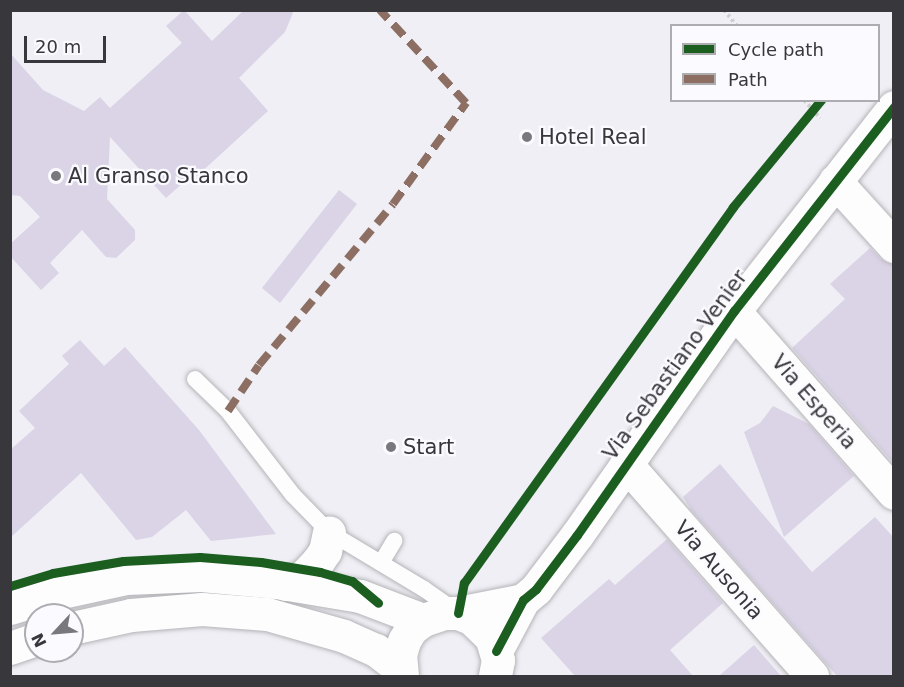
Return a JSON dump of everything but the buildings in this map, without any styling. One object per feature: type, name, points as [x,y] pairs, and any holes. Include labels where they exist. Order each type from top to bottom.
[{"type":"street","name":"Via Sebastiano Venier","points":[[498,668],[524,600],[536,589],[563,553],[734,311],[894,107]]},
{"type":"street","points":[[835,181],[894,246]]},
{"type":"street","name":"Via Esperia","points":[[734,311],[894,493]]},
{"type":"street","name":"Via Ausonia","points":[[626,464],[813,676]]},
{"type":"street","points":[[286,584],[304,576],[318,561],[325,551],[329,532]]},
{"type":"street","points":[[10,608],[61,592],[126,578],[201,575],[286,584],[360,596],[423,620]]},
{"type":"street","points":[[401,673],[400,655],[404,641],[411,629],[423,620],[434,615],[458,613],[524,600]]},
{"type":"street","points":[[84,625],[131,615],[202,609],[267,614],[344,636],[376,650],[401,673]]},
{"type":"street","points":[[458,613],[482,626],[491,637],[498,668]]},
{"type":"lane","points":[[195,379],[228,411],[292,495],[329,532],[458,613]]},
{"type":"lane","points":[[381,563],[394,541]]},
{"type":"path","points":[[724,10],[735,24]]},
{"type":"path","points":[[806,102],[816,114]]},
{"type":"path","points":[[805,119],[816,114],[820,102]]},
{"type":"marked path","points":[[228,411],[259,365],[393,204],[466,103],[380,10]]},
{"type":"cycle path","points":[[458,613],[464,583],[733,207],[819,102]]},
{"type":"cycle path","points":[[496,651],[523,600],[536,589],[577,535],[734,311],[894,107]]},
{"type":"cycle path","points":[[10,586],[53,573],[123,561],[200,557],[261,562],[320,572],[352,581],[378,603]]},
{"type":"place","name":"Hotel Real","points":[[527,137]]},
{"type":"place","name":"Al Granso Stanco","points":[[56,176]]},
{"type":"place","name":"Start","points":[[391,447]]}]
